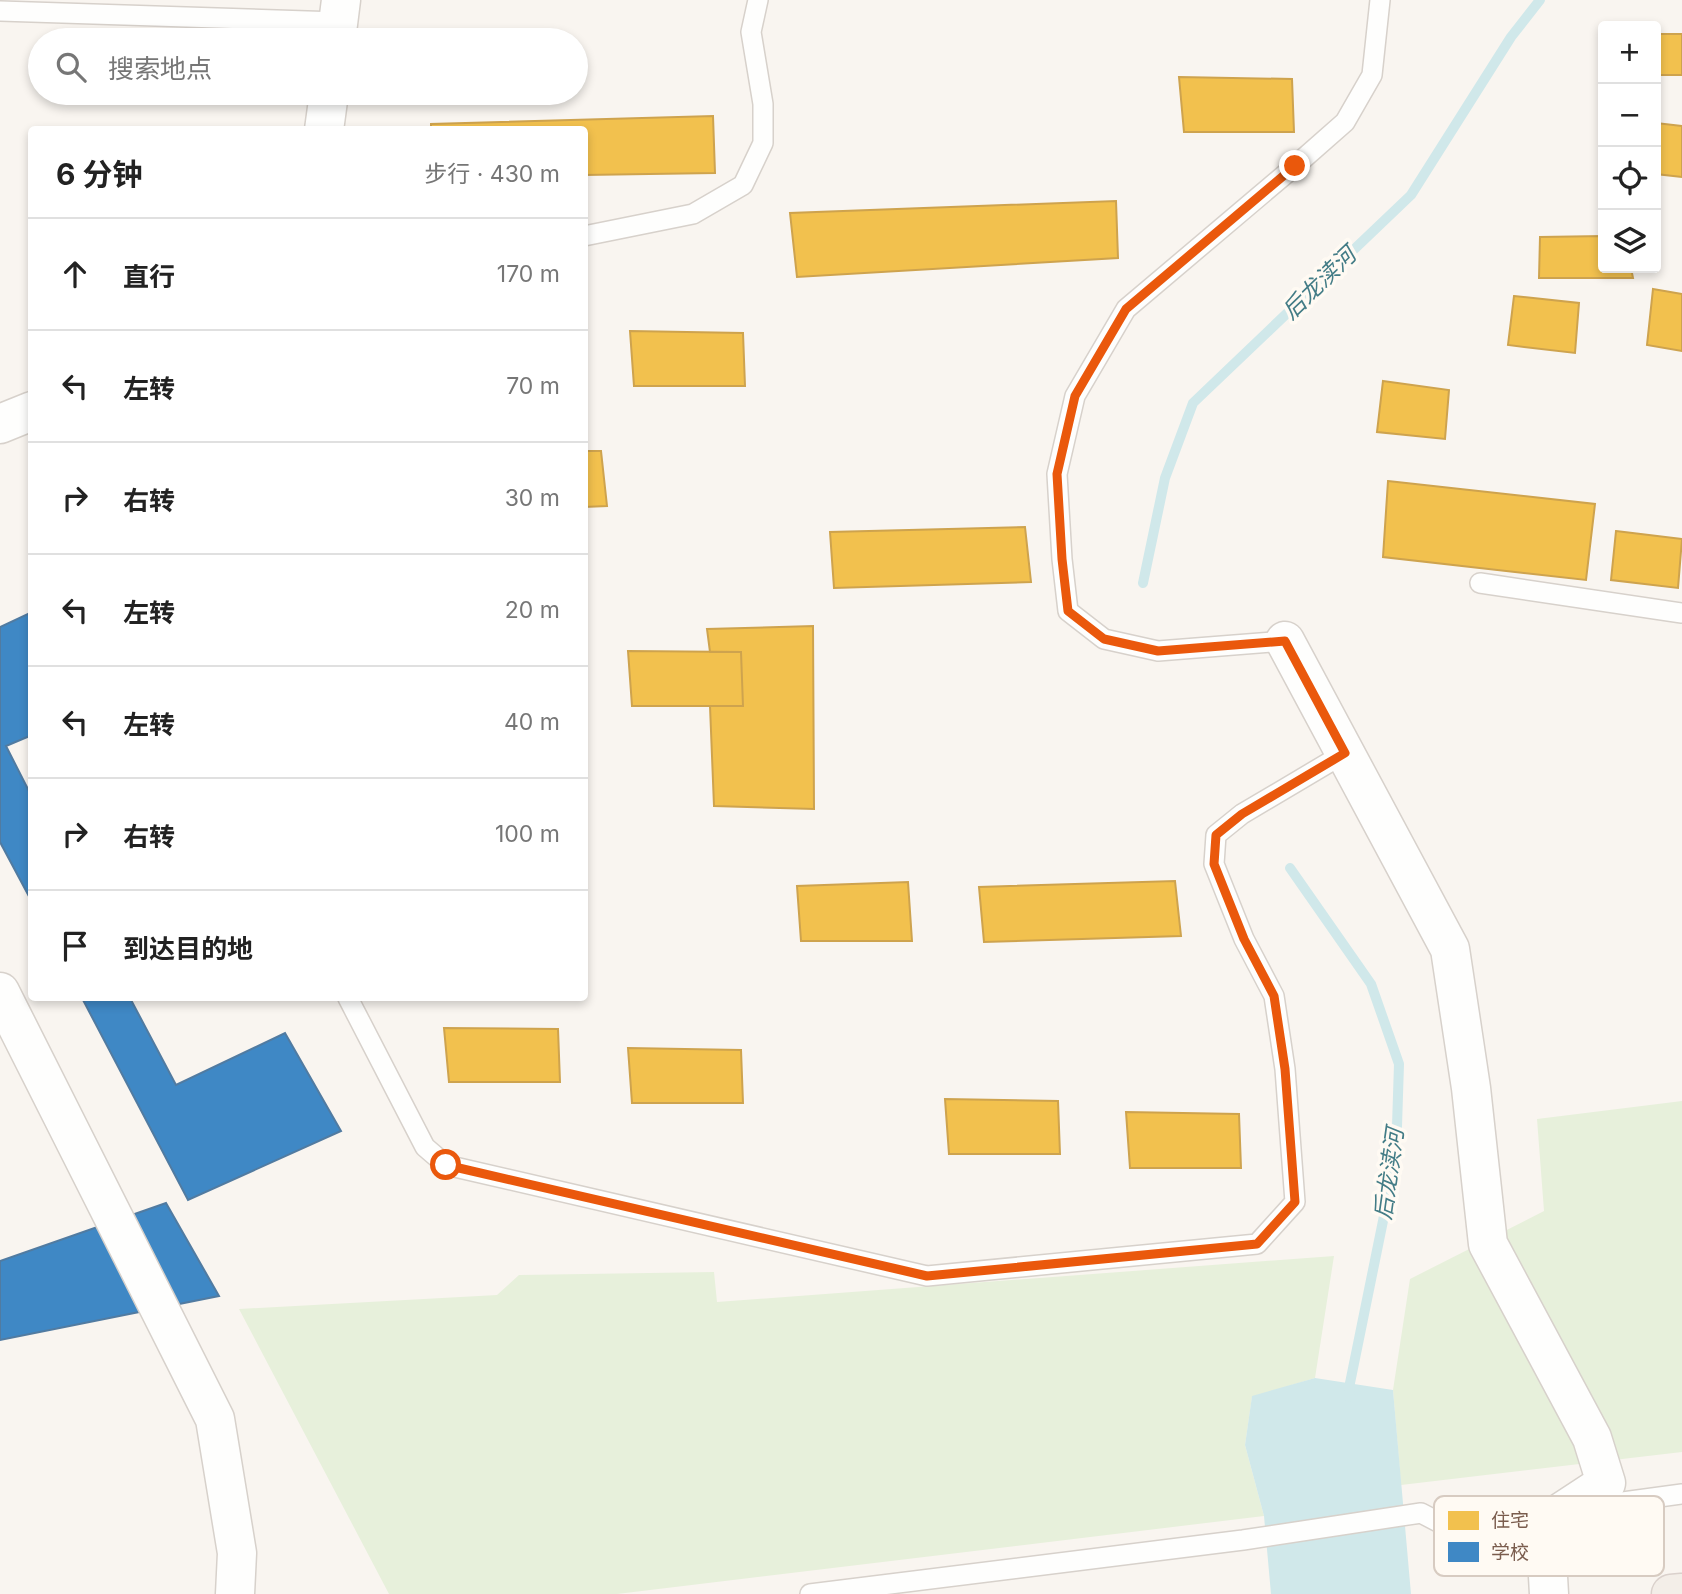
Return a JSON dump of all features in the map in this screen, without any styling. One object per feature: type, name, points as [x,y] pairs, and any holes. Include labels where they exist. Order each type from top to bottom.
[{"type":"main road","points":[[1671,1594],[1682,1593]]},
{"type":"street","points":[[325,126],[327,105]]},
{"type":"street","points":[[0,424],[28,413]]},
{"type":"street","points":[[1285,641],[1450,949],[1471,1088],[1488,1244],[1592,1438],[1606,1483],[1586,1496]]},
{"type":"street","points":[[0,992],[215,1419],[237,1553],[235,1594]]},
{"type":"street","points":[[1548,1576],[1549,1594]]},
{"type":"lane","points":[[588,235],[693,214],[743,185],[763,144],[763,104],[751,32],[758,0]]},
{"type":"lane","points":[[1285,641],[1158,651],[1104,639],[1068,611],[1057,474],[1075,396],[1126,309],[1345,122],[1372,75],[1380,0]]},
{"type":"lane","points":[[0,12],[338,21]]},
{"type":"lane","points":[[1480,583],[1682,613]]},
{"type":"lane","points":[[350,1001],[425,1147],[446,1165],[927,1276],[1257,1244],[1295,1202],[1285,1069],[1274,996],[1244,939],[1214,864],[1216,835],[1242,814],[1345,753]]},
{"type":"lane","points":[[1664,1496],[1682,1494]]},
{"type":"lane","points":[[810,1594],[1243,1540],[1422,1513],[1434,1520]]},
{"type":"green space","points":[[1682,1101],[1682,1452],[1401,1485],[1393,1390],[1410,1279],[1544,1211],[1537,1119]]},
{"type":"green space","points":[[1334,1256],[1315,1378],[1252,1397],[1245,1445],[1264,1516],[617,1594],[389,1594],[239,1309],[497,1295],[519,1275],[714,1272],[717,1302]]},
{"type":"water","points":[[1315,1378],[1393,1390],[1411,1594],[1271,1594],[1264,1516],[1245,1445],[1252,1396]]},
{"type":"building: 住宅","points":[[1661,34],[1682,34],[1682,75],[1661,75]]},
{"type":"building: 住宅","points":[[1179,77],[1292,79],[1294,132],[1184,132]]},
{"type":"building: 住宅","points":[[713,116],[715,173],[588,175],[588,126],[431,124]]},
{"type":"building: 住宅","points":[[1661,124],[1682,126],[1682,177],[1661,175]]},
{"type":"building: 住宅","points":[[1116,201],[1118,258],[797,277],[790,213]]},
{"type":"building: 住宅","points":[[1598,236],[1598,273],[1632,273],[1633,278],[1539,278],[1540,237]]},
{"type":"building: 住宅","points":[[1653,289],[1682,294],[1682,351],[1647,345]]},
{"type":"building: 住宅","points":[[1514,296],[1579,303],[1575,353],[1508,345]]},
{"type":"building: 住宅","points":[[630,331],[743,333],[745,386],[634,386]]},
{"type":"building: 住宅","points":[[1383,381],[1449,390],[1445,439],[1377,432]]},
{"type":"building: 住宅","points":[[588,451],[601,451],[607,506],[588,507]]},
{"type":"building: 住宅","points":[[1388,481],[1595,504],[1586,580],[1383,557]]},
{"type":"building: 住宅","points":[[1025,527],[1031,582],[834,588],[830,532]]},
{"type":"building: 住宅","points":[[1616,531],[1682,539],[1678,588],[1611,580]]},
{"type":"building: 住宅","points":[[813,626],[814,809],[714,806],[710,706],[743,706],[741,652],[710,652],[707,629]]},
{"type":"building: 住宅","points":[[628,651],[741,652],[743,706],[632,706]]},
{"type":"building: 住宅","points":[[1175,881],[1181,936],[984,942],[979,887]]},
{"type":"building: 住宅","points":[[908,882],[912,941],[801,941],[797,886]]},
{"type":"building: 住宅","points":[[444,1028],[558,1029],[560,1082],[449,1082]]},
{"type":"building: 住宅","points":[[628,1048],[741,1050],[743,1103],[632,1103]]},
{"type":"building: 住宅","points":[[945,1099],[1058,1101],[1060,1154],[949,1154]]},
{"type":"building: 住宅","points":[[1126,1112],[1239,1114],[1241,1168],[1130,1168]]},
{"type":"building: 学校","points":[[28,614],[28,737],[6,746],[28,789],[28,894],[0,842],[0,627]]},
{"type":"building: 学校","points":[[84,1001],[132,1001],[176,1085],[285,1033],[341,1131],[188,1200]]},
{"type":"building: 学校","points":[[166,1203],[219,1296],[0,1340],[0,1261]]},
{"type":"waterway","name":"后龙渎河","points":[[1143,583],[1165,478],[1193,403],[1411,195],[1511,37],[1540,0]]},
{"type":"waterway","name":"后龙渎河","points":[[1290,868],[1371,984],[1399,1064],[1396,1157],[1349,1397]]},
{"type":"route","points":[[446,1165],[927,1276],[1257,1244],[1295,1202],[1285,1069],[1274,996],[1244,939],[1214,864],[1216,835],[1242,814],[1345,753],[1285,641],[1158,651],[1104,639],[1068,611],[1057,474],[1075,396],[1126,309],[1295,166]]}]
